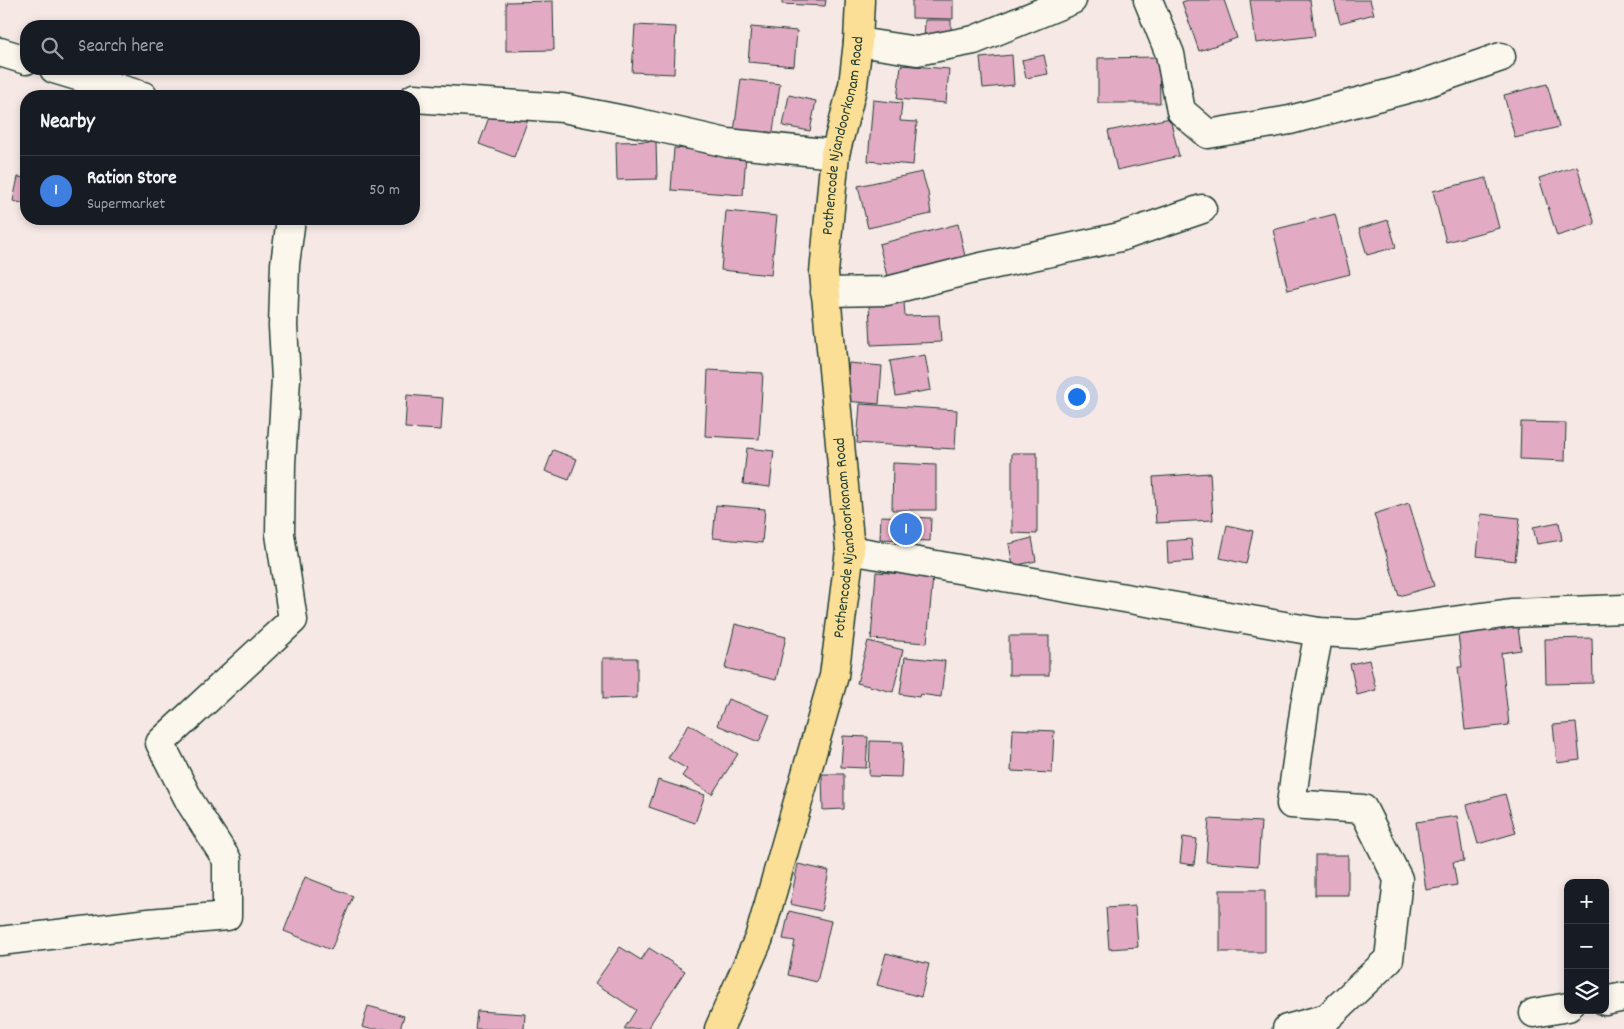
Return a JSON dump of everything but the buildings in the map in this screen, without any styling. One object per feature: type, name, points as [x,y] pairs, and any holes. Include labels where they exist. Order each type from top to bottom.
[{"type":"main road","name":"Pothencode Njandoorkonam Road","points":[[719,1029],[759,938],[834,676],[850,550],[824,273],[835,154],[853,85],[860,0]]},
{"type":"street","points":[[858,42],[917,51],[974,40],[1072,0]]},
{"type":"street","points":[[1148,0],[1170,54],[1181,111],[1208,134],[1290,120],[1414,88],[1501,57]]},
{"type":"street","points":[[0,52],[20,58]]},
{"type":"street","points":[[74,75],[123,90]]},
{"type":"street","points":[[420,98],[563,108],[727,143],[835,154]]},
{"type":"street","points":[[825,292],[887,290],[1120,237],[1202,209]]},
{"type":"street","points":[[0,941],[149,923],[227,916],[227,860],[190,802],[160,743],[292,620],[280,534],[281,464],[286,379],[283,326],[285,272],[290,225]]},
{"type":"street","points":[[850,550],[1319,632],[1357,634],[1511,613],[1624,609]]},
{"type":"street","points":[[1287,1029],[1327,1018],[1389,958],[1398,879],[1363,809],[1291,804],[1305,705],[1319,632]]},
{"type":"street","points":[[1609,1000],[1624,998]]},
{"type":"street","points":[[1534,1013],[1564,1008]]},
{"type":"place","name":"Ration Store","points":[[906,529]]}]
